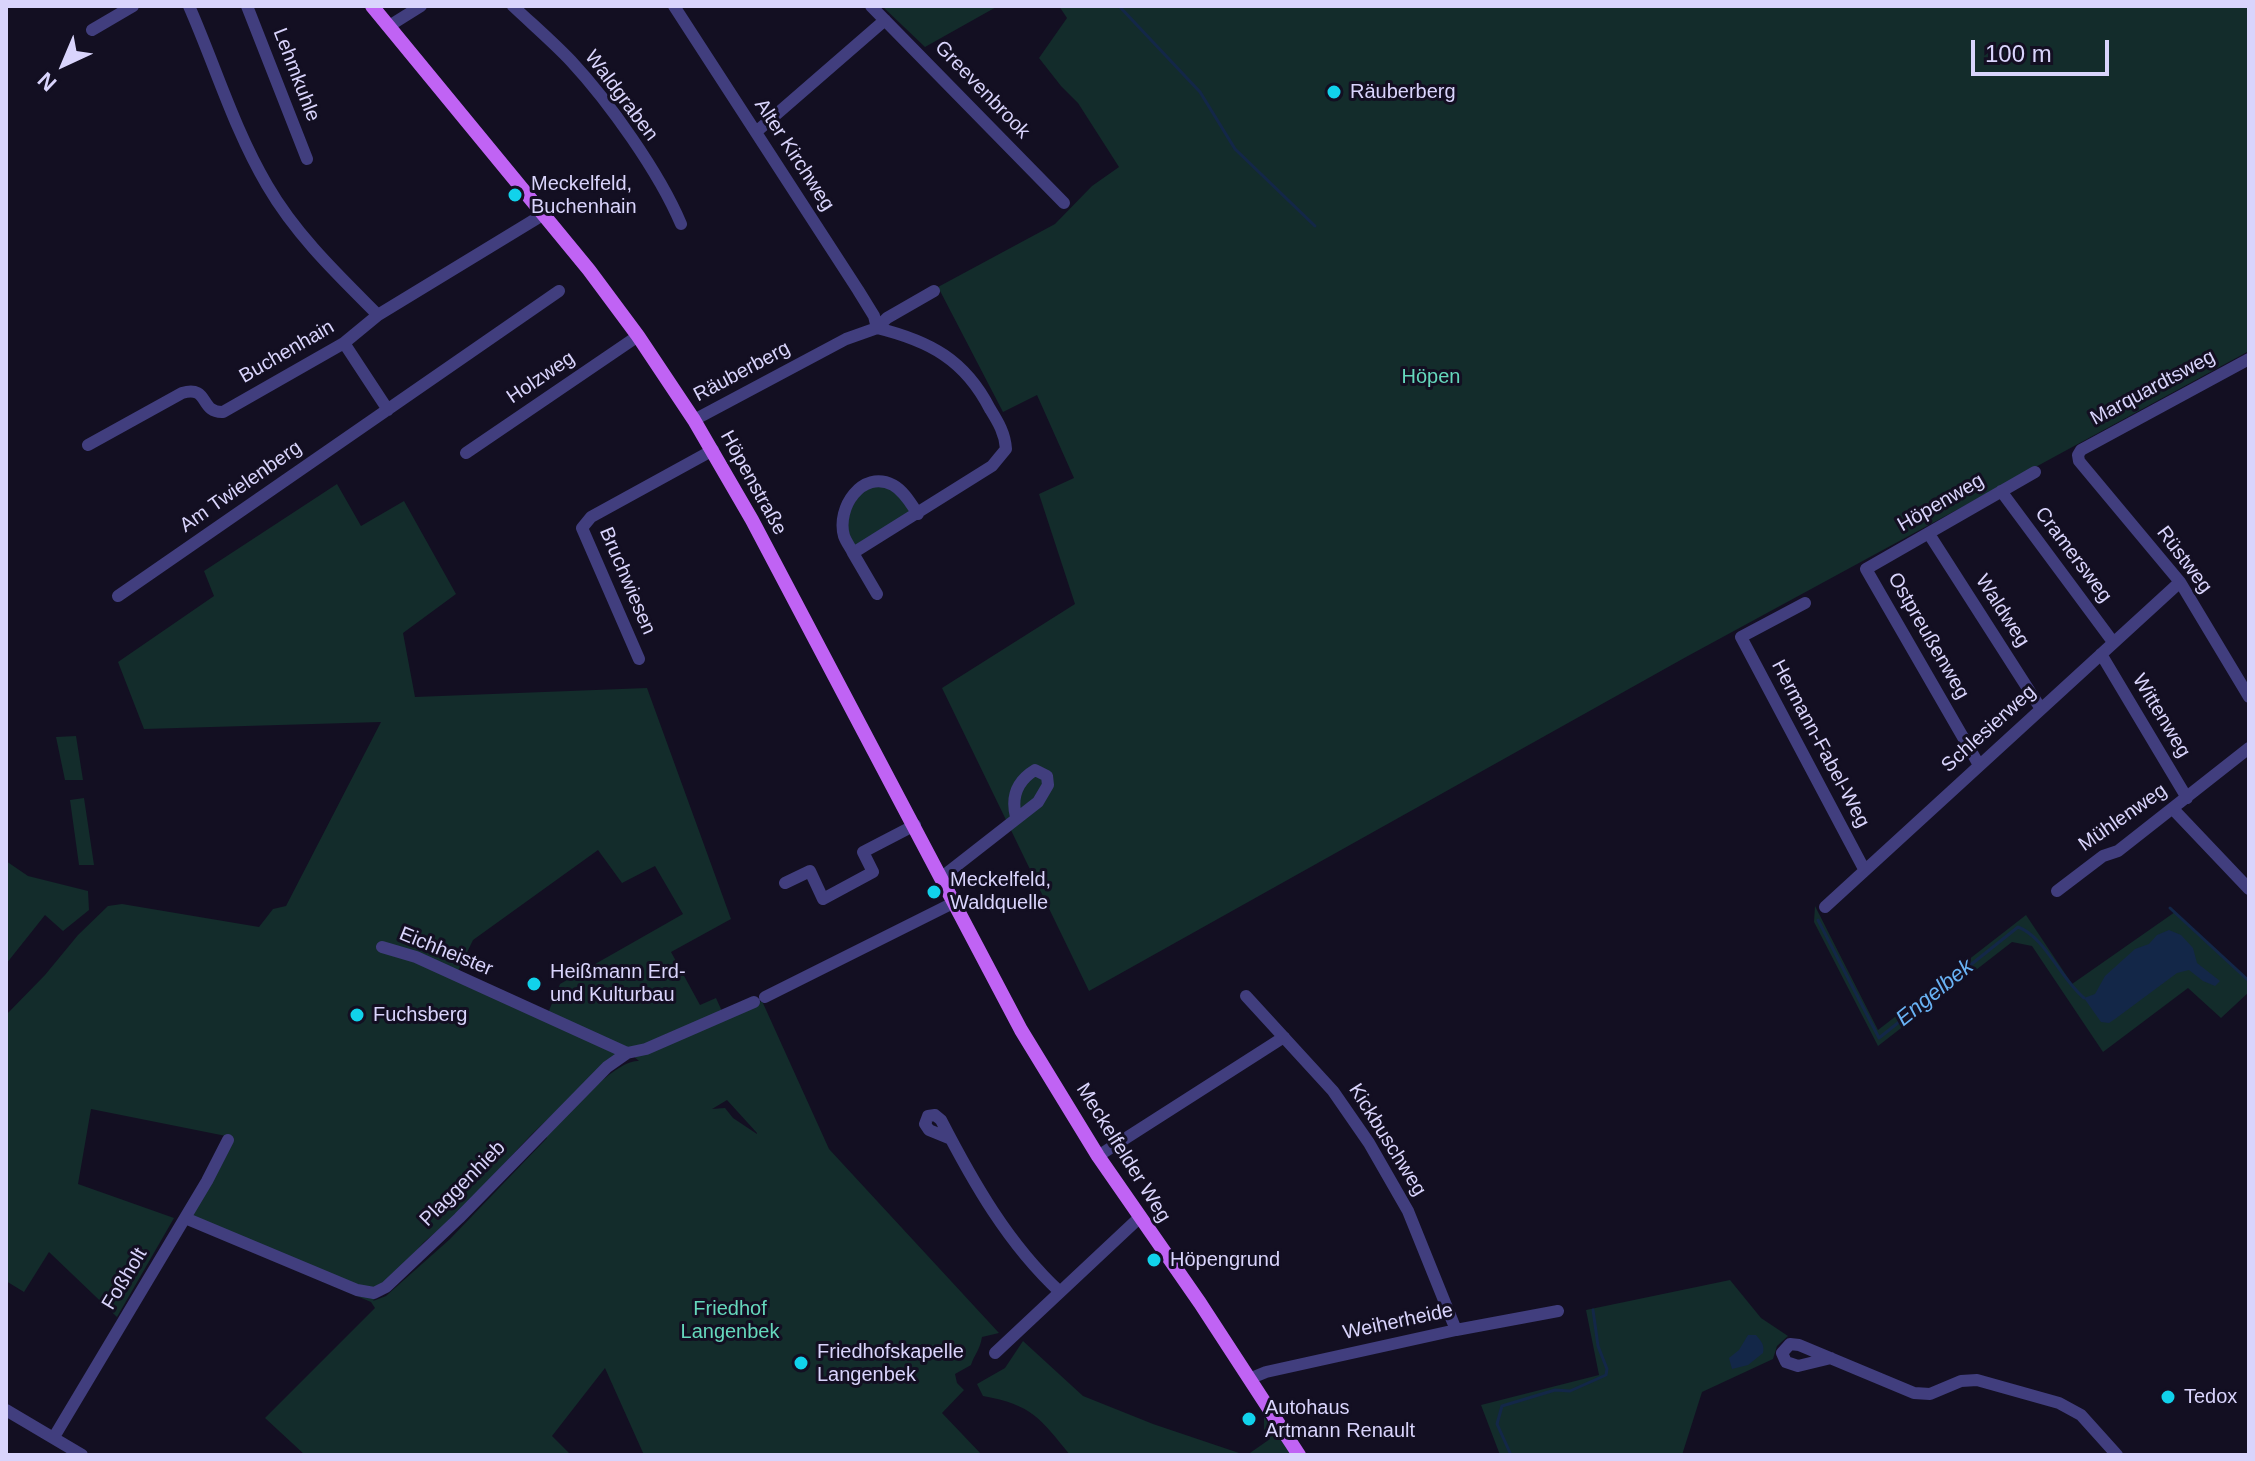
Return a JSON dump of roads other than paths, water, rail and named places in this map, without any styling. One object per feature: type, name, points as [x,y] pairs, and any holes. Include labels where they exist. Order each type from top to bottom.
[{"type":"main road","name":"Höpenstraße","points":[[372,6],[544,214],[638,336],[694,420],[915,825],[1021,1030]]},
{"type":"main road","name":"Meckelfelder Weg","points":[[1021,1030],[1098,1156],[1299,1455]]},
{"type":"street","points":[[92,30],[133,6]]},
{"type":"street","points":[[189,6],[240,131],[267,186],[318,255],[378,315]]},
{"type":"street","name":"Lehmkuhle","points":[[247,6],[307,159]]},
{"type":"street","points":[[389,26],[421,6]]},
{"type":"street","name":"Waldgraben","points":[[513,6],[571,61],[596,91],[669,196],[681,224]]},
{"type":"street","name":"Alter Kirchweg","points":[[674,6],[858,290],[874,316],[877,328]]},
{"type":"street","name":"Greevenbrook","points":[[871,6],[1064,203]]},
{"type":"street","points":[[756,132],[885,20]]},
{"type":"street","name":"Buchenhain","points":[[88,445],[182,393],[193,390],[201,393],[209,408],[223,412],[344,343],[378,315],[544,214]]},
{"type":"street","name":"Am Twielenberg","points":[[118,596],[559,291]]},
{"type":"street","name":"Räuberberg","points":[[694,420],[846,339],[877,328],[887,318],[934,291]]},
{"type":"street","points":[[853,553],[992,466],[1006,449],[1005,437],[980,389],[956,363],[919,342],[877,328]]},
{"type":"street","name":"Holzweg","points":[[466,453],[638,336]]},
{"type":"street","points":[[344,343],[388,410]]},
{"type":"street","name":"Marquardtsweg","points":[[2078,455],[2081,450],[2249,359]]},
{"type":"street","name":"Bruchwiesen","points":[[639,659],[582,528],[591,517],[713,450]]},
{"type":"street","name":"Rüstweg","points":[[2078,455],[2079,461],[2180,582],[2249,697]]},
{"type":"street","name":"Höpenweg","points":[[1866,569],[2035,472]]},
{"type":"street","points":[[877,594],[844,536],[844,520],[853,493],[878,481],[893,485],[918,514]]},
{"type":"street","name":"Cramersweg","points":[[2001,491],[2113,642]]},
{"type":"street","name":"Waldweg","points":[[1929,534],[2041,709]]},
{"type":"street","name":"Ostpreußenweg","points":[[1866,569],[1979,765]]},
{"type":"street","name":"Schlesierweg","points":[[1825,907],[2180,582]]},
{"type":"street","name":"Hermann-Fabel-Weg","points":[[1805,603],[1741,637],[1864,869]]},
{"type":"street","name":"Wittenweg","points":[[2101,654],[2187,798]]},
{"type":"street","name":"Mühlenweg","points":[[2057,891],[2103,856],[2118,851],[2249,748]]},
{"type":"street","points":[[2173,809],[2249,889]]},
{"type":"street","points":[[942,877],[1016,817]]},
{"type":"street","points":[[785,883],[810,871],[823,899],[873,872],[863,852],[915,825]]},
{"type":"street","name":"Plaggenhieb","points":[[185,1218],[357,1290],[374,1293],[386,1287],[459,1218],[607,1067],[627,1053],[646,1049],[759,999],[955,902]]},
{"type":"street","name":"Eichheister","points":[[382,947],[416,957],[627,1053]]},
{"type":"street","name":"Kickbuschweg","points":[[1246,996],[1333,1091],[1369,1143],[1408,1211],[1456,1330]]},
{"type":"street","points":[[1098,1156],[1284,1037]]},
{"type":"street","points":[[951,1139],[1003,1226],[1060,1292]]},
{"type":"street","name":"Foßholt","points":[[54,1437],[228,1140]]},
{"type":"street","points":[[995,1353],[1139,1218]]},
{"type":"street","name":"Weiherheide","points":[[1249,1379],[1266,1372],[1456,1330],[1558,1311]]},
{"type":"street","points":[[1831,1358],[1914,1393],[1930,1394],[1961,1381],[1977,1380],[2059,1403],[2081,1415],[2117,1455]]},
{"type":"street","points":[[6,1410],[82,1455]]},
{"type":"water","points":[[2169,930],[2181,935],[2193,948],[2197,963],[2220,981],[2215,986],[2189,970],[2177,973],[2109,1023],[2101,1022],[2084,998],[2095,994],[2105,976],[2135,949],[2149,944],[2157,935]]},
{"type":"water","points":[[1748,1335],[1758,1337],[1763,1353],[1748,1365],[1732,1369],[1729,1358],[1739,1350]]},
{"type":"waterway","points":[[1119,6],[1200,92],[1235,149],[1315,226]]},
{"type":"waterway","name":"Engelbek","points":[[2170,908],[2249,981]]},
{"type":"waterway","name":"Engelbek","points":[[1818,920],[1879,1038],[2018,927],[2036,940],[2084,998]]},
{"type":"waterway","points":[[1511,1455],[1497,1424],[1502,1406],[1555,1390],[1570,1391],[1606,1375],[1593,1310]]},
{"type":"place","name":"Räuberberg","points":[[1334,92]]},
{"type":"place","name":"Meckelfeld, Buchenhain","points":[[515,195]]},
{"type":"place","name":"Meckelfeld, Waldquelle","points":[[934,892]]},
{"type":"place","name":"Heißmann Erd- und Kulturbau","points":[[534,984]]},
{"type":"place","name":"Fuchsberg","points":[[357,1015]]},
{"type":"place","name":"Höpengrund","points":[[1154,1260]]},
{"type":"place","name":"Friedhofskapelle Langenbek","points":[[801,1363]]},
{"type":"place","name":"Tedox","points":[[2168,1397]]},
{"type":"place","name":"Autohaus Artmann Renault","points":[[1249,1419]]},
{"type":"park label","name":"Höpen","points":[[1431,377]]},
{"type":"park label","name":"Friedhof Langenbek","points":[[730,1320]]}]
